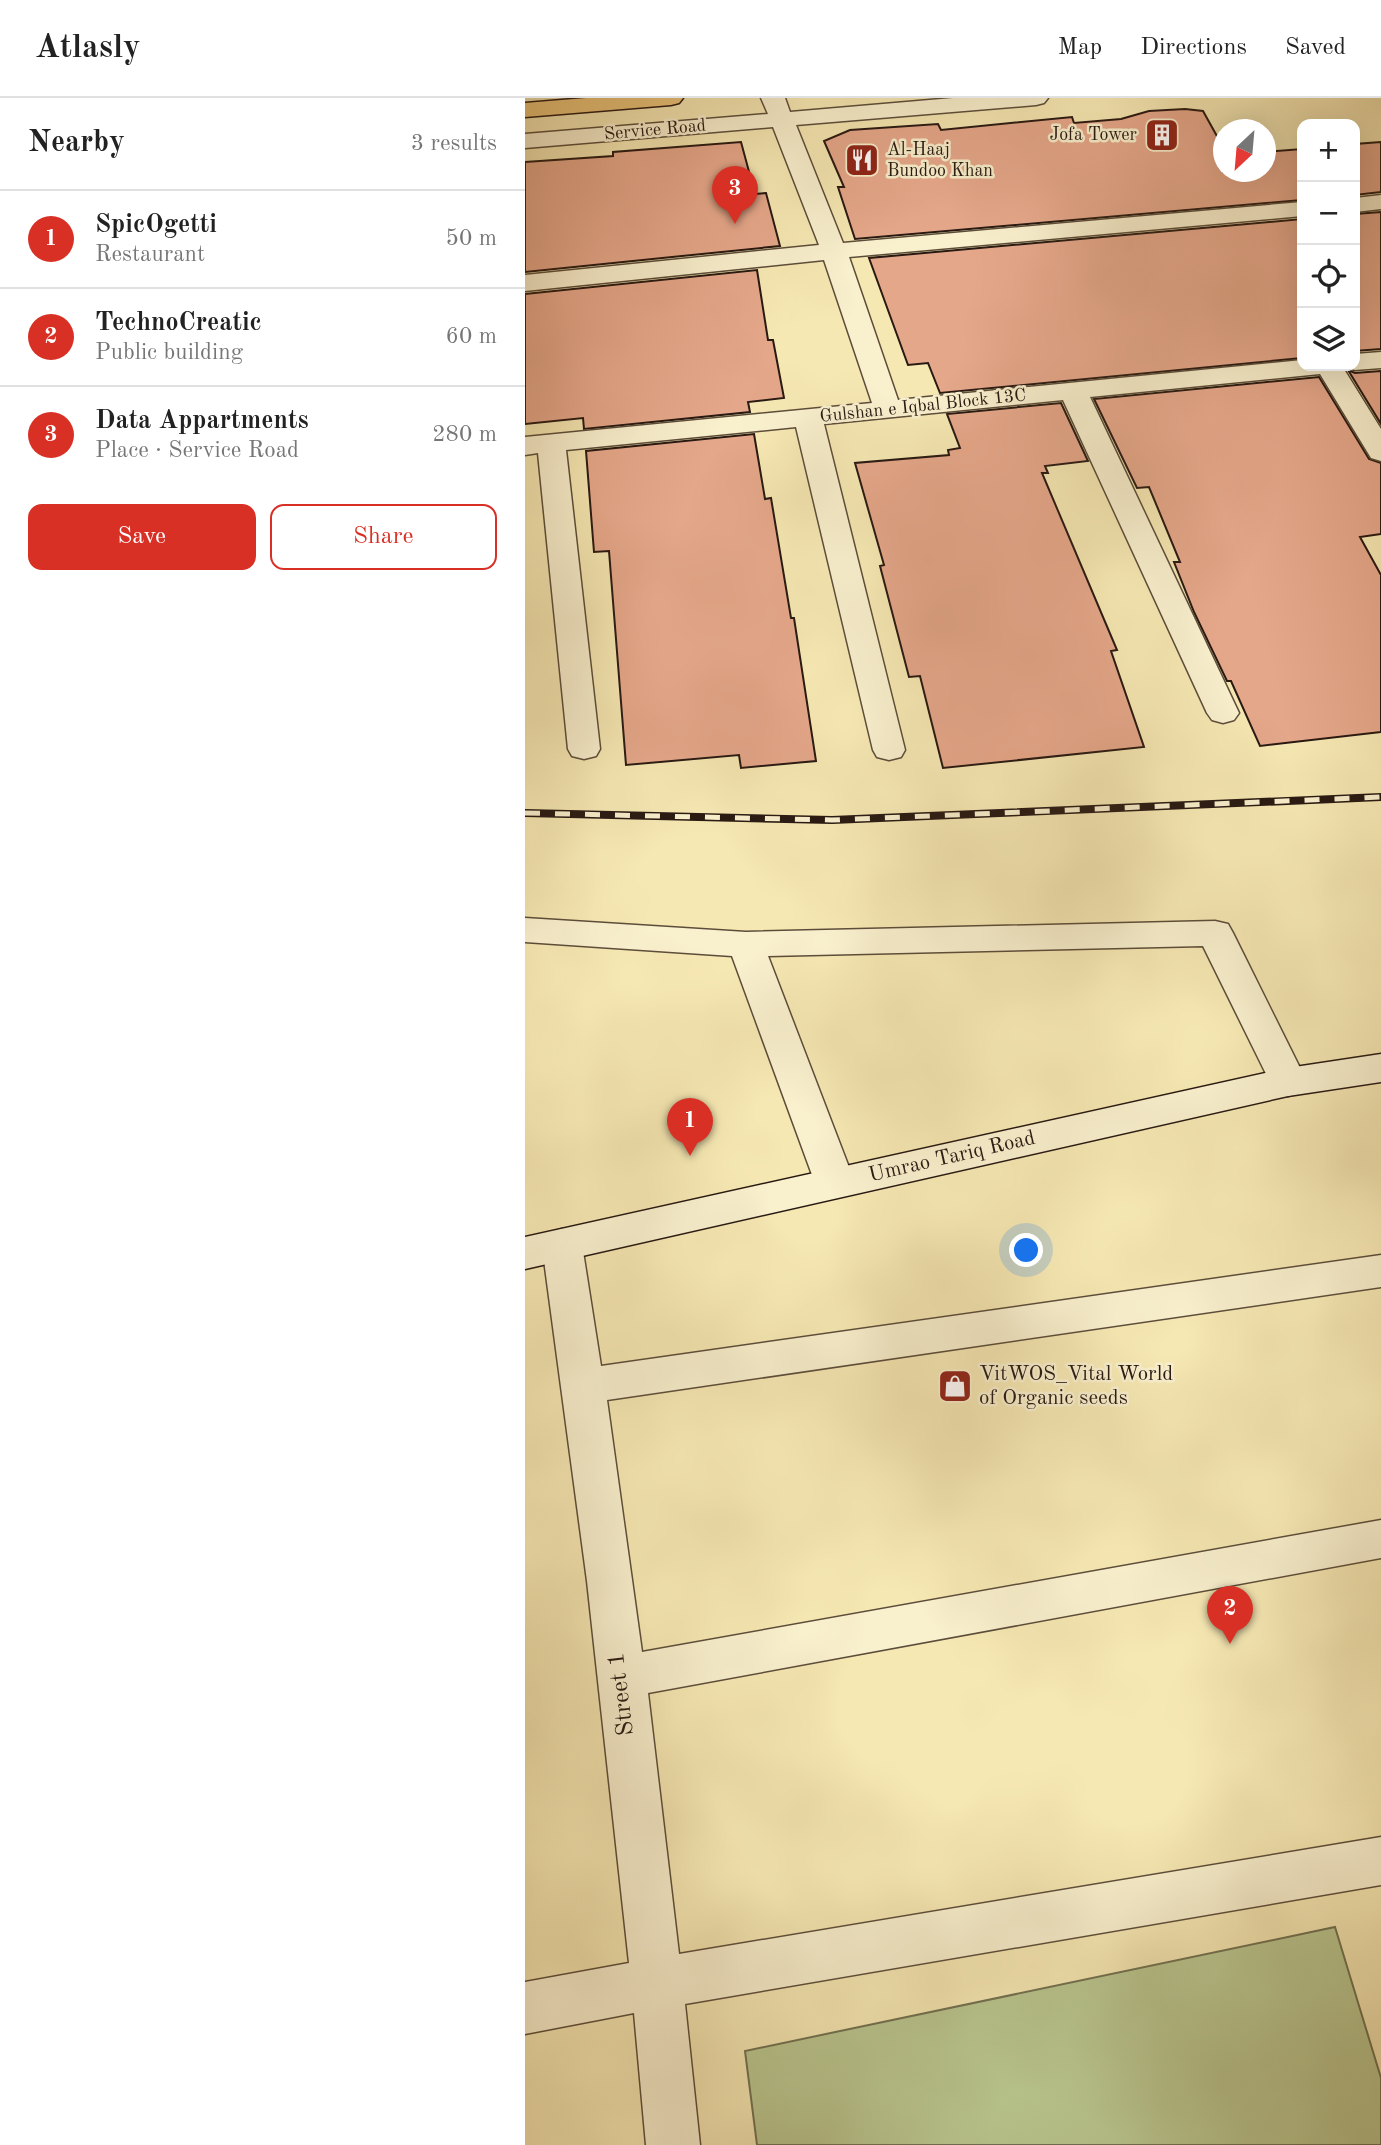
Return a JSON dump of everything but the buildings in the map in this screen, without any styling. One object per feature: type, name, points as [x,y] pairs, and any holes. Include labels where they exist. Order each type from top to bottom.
[{"type":"main road","points":[[525,110],[671,98]]},
{"type":"street","name":"Service Road","points":[[525,141],[777,108],[1036,98]]},
{"type":"street","points":[[777,108],[834,251],[888,410]]},
{"type":"street","points":[[1360,204],[1381,202]]},
{"type":"street","points":[[525,283],[834,251],[1297,209]]},
{"type":"street","points":[[1360,362],[1381,360]]},
{"type":"street","name":"Gulshan e Iqbal Block 13C","points":[[538,445],[1297,368]]},
{"type":"street","points":[[1332,371],[1381,452]]},
{"type":"street","points":[[1073,391],[1223,713]]},
{"type":"street","points":[[808,418],[888,750]]},
{"type":"street","points":[[538,445],[584,749]]},
{"type":"street","points":[[525,930],[747,944],[1215,933],[1288,1082]]},
{"type":"street","points":[[747,944],[835,1183]]},
{"type":"street","name":"Umrao Tariq Road","points":[[543,1249],[1288,1082],[1381,1068]]},
{"type":"street","name":"Street 1","points":[[543,1249],[584,1386],[657,1983],[673,2145]]},
{"type":"street","points":[[584,1386],[1381,1271]]},
{"type":"street","points":[[620,1677],[1381,1539]]},
{"type":"street","points":[[525,2008],[657,1983],[1381,1861]]},
{"type":"green space","points":[[1335,1927],[1381,2078],[1381,2145],[757,2145],[745,2051]]},
{"type":"railway","points":[[525,813],[832,820],[1381,797]]},
{"type":"place","name":"Jofa Tower","points":[[1162,135]]},
{"type":"place","name":"Al-Haaj Bundoo Khan","points":[[862,160]]},
{"type":"place","name":"Data Appartments","points":[[735,224]]},
{"type":"place","name":"SpicOgetti","points":[[690,1156]]},
{"type":"place","name":"VitWOS_Vital World of Organic seeds","points":[[955,1386]]},
{"type":"place","name":"TechnoCreatic","points":[[1230,1644]]}]
